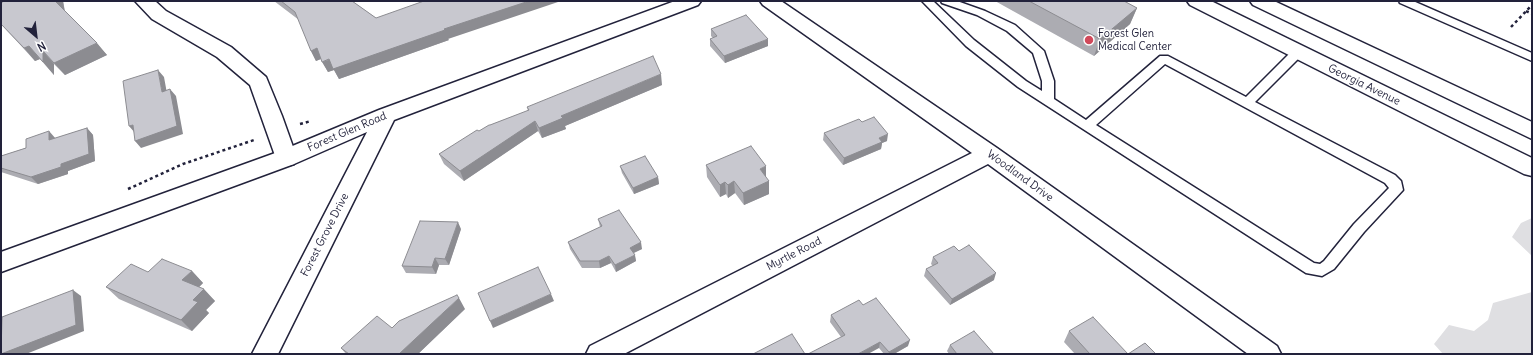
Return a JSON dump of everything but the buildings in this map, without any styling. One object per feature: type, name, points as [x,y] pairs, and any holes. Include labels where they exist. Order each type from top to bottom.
[{"type":"street","points":[[144,1],[159,15],[224,52],[259,82],[286,158]]},
{"type":"street","name":"Forest Glen Road","points":[[1,262],[286,158],[386,115],[692,1]]},
{"type":"street","name":"Woodland Drive","points":[[770,1],[989,154],[1268,354]]},
{"type":"street","name":"Georgia Avenue","points":[[1196,1],[1532,168]]},
{"type":"street","points":[[1259,1],[1532,131]]},
{"type":"street","name":"Forest Grove Drive","points":[[265,354],[386,115]]},
{"type":"street","name":"Myrtle Road","points":[[600,354],[989,154]]},
{"type":"lane","points":[[927,1],[970,43],[1022,84],[1048,100],[1087,126],[1311,269],[1322,270],[1328,265],[1359,228],[1396,190],[1396,185],[1390,179],[1164,59],[1087,126]]},
{"type":"lane","points":[[946,1],[982,13],[1011,28],[1038,51],[1048,81],[1048,100]]},
{"type":"lane","points":[[1404,1],[1532,58]]},
{"type":"lane","points":[[1247,103],[1298,52]]},
{"type":"path","points":[[1507,31],[1532,5]]},
{"type":"path","points":[[1526,11],[1532,14]]},
{"type":"shaded area","points":[[1532,218],[1532,256],[1512,237],[1521,223]]},
{"type":"shaded area","points":[[1532,292],[1532,354],[1443,354],[1434,344],[1449,325],[1474,331],[1488,320],[1493,303]]},
{"type":"place","name":"Forest Glen Medical Center","points":[[1089,40]]}]
